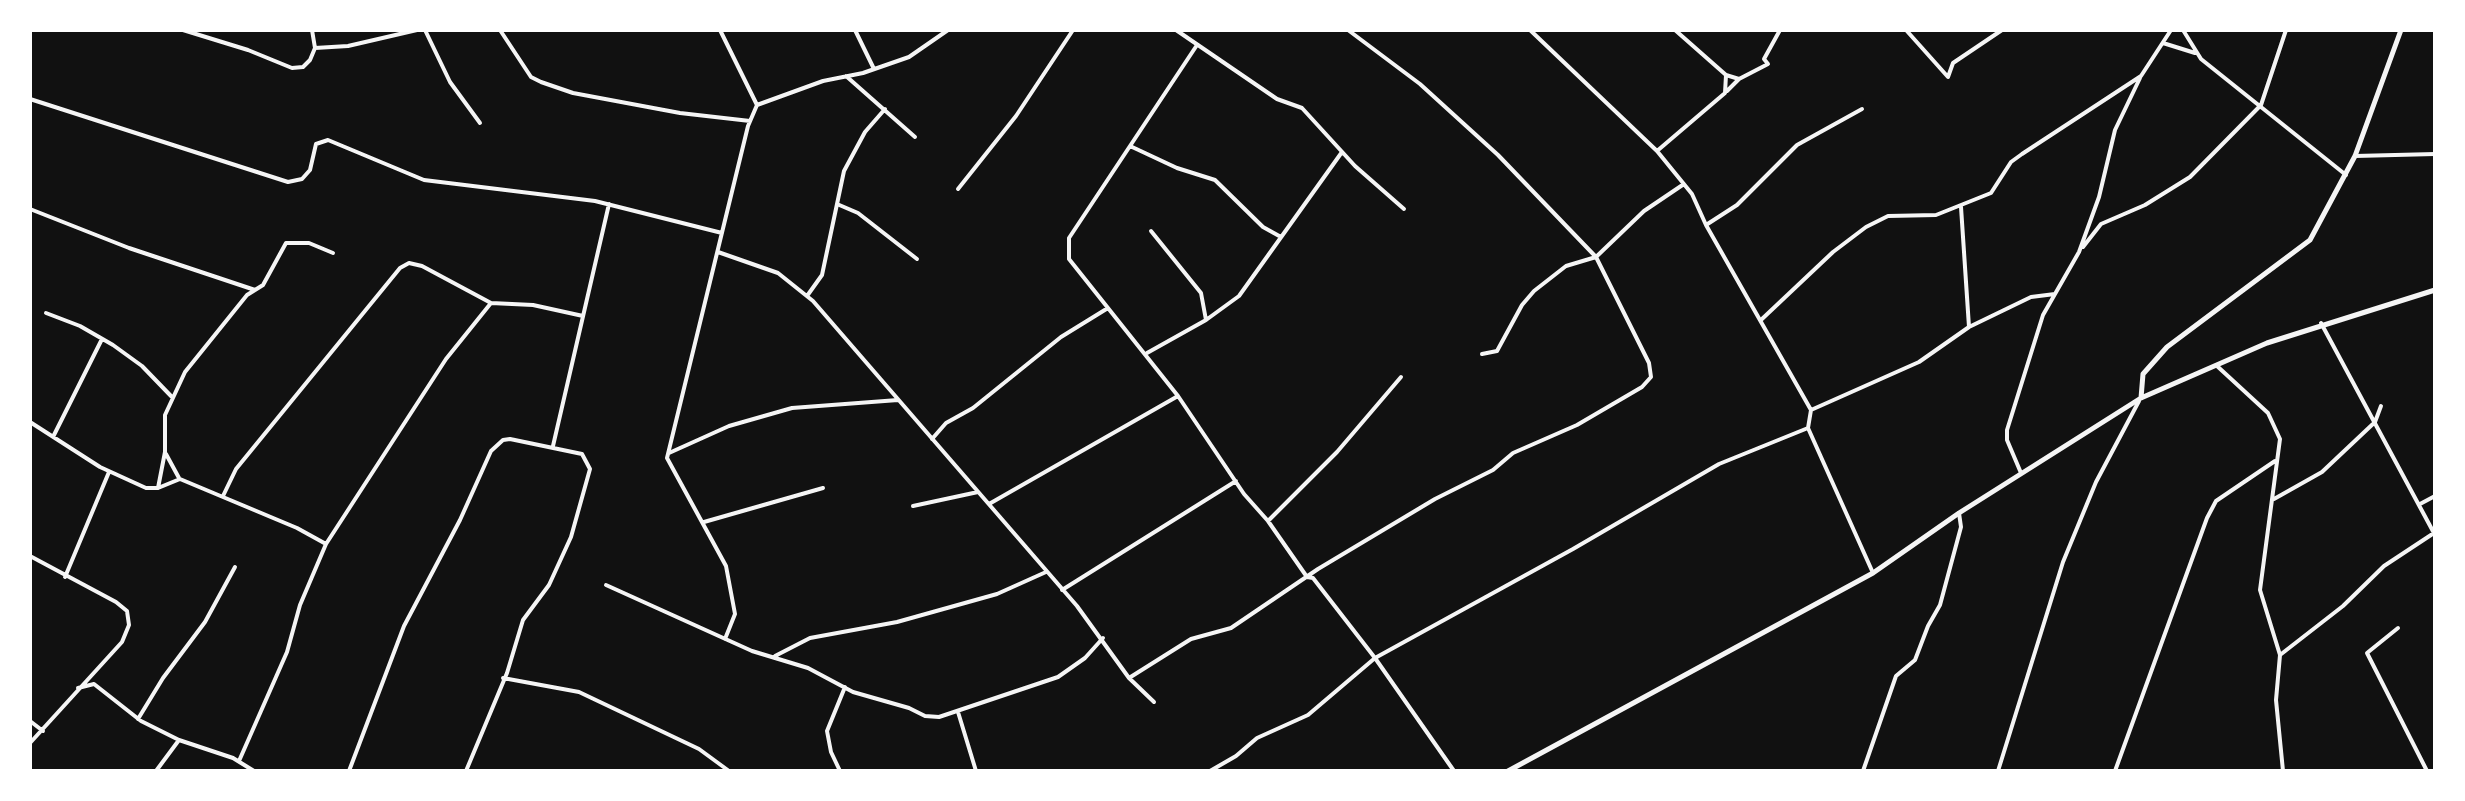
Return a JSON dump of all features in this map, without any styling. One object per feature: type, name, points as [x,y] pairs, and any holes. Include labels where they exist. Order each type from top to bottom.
[{"type":"street","points":[[183,30],[292,68],[303,67],[315,48],[312,30]]},
{"type":"street","points":[[315,48],[348,46],[417,30]]},
{"type":"street","points":[[425,30],[450,82],[480,123]]},
{"type":"street","points":[[500,30],[531,77],[541,82],[573,93],[680,113],[750,121]]},
{"type":"street","points":[[720,30],[757,105]]},
{"type":"street","points":[[855,30],[874,69]]},
{"type":"street","points":[[725,639],[735,614],[732,585],[720,549],[670,468],[669,453],[750,121],[757,105],[844,75],[874,69],[922,50],[948,30]]},
{"type":"street","points":[[958,189],[1016,116],[1073,30]]},
{"type":"street","points":[[1176,30],[1277,99],[1302,108],[1342,152],[1404,209]]},
{"type":"street","points":[[1129,678],[1191,639],[1231,628],[1307,577],[1435,499],[1493,470],[1513,453],[1577,425],[1648,382],[1649,363],[1596,257],[1498,155],[1420,84],[1348,30]]},
{"type":"street","points":[[1530,30],[1657,151],[1692,194],[1706,225],[1811,410],[1808,428],[1873,573]]},
{"type":"street","points":[[1675,30],[1726,75],[1739,79]]},
{"type":"street","points":[[1657,151],[1739,79],[1768,64],[1764,59],[1780,30]]},
{"type":"street","points":[[1906,30],[1948,77],[1953,63],[2002,30]]},
{"type":"street","points":[[2079,252],[2099,197],[2115,130],[2141,76],[2171,30]]},
{"type":"street","points":[[2183,30],[2195,53]]},
{"type":"street","points":[[2021,473],[2007,440],[2007,430],[2043,315],[2079,252],[2101,224],[2145,205],[2190,177],[2261,105],[2286,30]]},
{"type":"street","points":[[1998,771],[2063,562],[2096,482],[2141,398],[2143,374],[2167,347],[2310,240],[2355,156],[2401,30]]},
{"type":"street","points":[[2162,43],[2195,53],[2346,175]]},
{"type":"street","points":[[1197,45],[1067,247],[1069,259],[1178,396],[1236,481],[1307,577],[1313,578],[1375,658],[1454,771]]},
{"type":"street","points":[[844,75],[915,137]]},
{"type":"street","points":[[1725,93],[1726,75]]},
{"type":"street","points":[[1762,319],[1833,252],[1866,227],[1888,216],[1936,215],[1991,193],[2006,168],[2022,154],[2141,76]]},
{"type":"street","points":[[30,99],[288,182],[302,179],[310,170],[316,144],[328,140],[424,180],[609,204],[722,233]]},
{"type":"street","points":[[807,296],[822,275],[844,171],[853,152],[885,109]]},
{"type":"street","points":[[1706,225],[1737,205],[1797,145],[1862,109]]},
{"type":"street","points":[[1130,146],[1177,168],[1215,180],[1263,227],[1281,237]]},
{"type":"street","points":[[1146,354],[1206,320],[1239,296],[1342,152]]},
{"type":"street","points":[[2355,156],[2435,154]]},
{"type":"street","points":[[1482,354],[1497,351],[1522,305],[1534,291],[1566,266],[1596,257],[1644,211],[1684,184]]},
{"type":"street","points":[[553,446],[609,204]]},
{"type":"street","points":[[837,204],[858,213],[917,259]]},
{"type":"street","points":[[1961,207],[1969,327]]},
{"type":"street","points":[[30,209],[129,248],[255,290]]},
{"type":"street","points":[[1151,231],[1201,293],[1206,320]]},
{"type":"street","points":[[158,488],[165,452],[165,415],[171,396],[185,372],[255,290],[263,285],[286,243],[309,243],[333,253]]},
{"type":"street","points":[[718,252],[778,273],[807,296],[1103,638],[1129,678],[1154,702]]},
{"type":"street","points":[[223,496],[236,469],[400,268],[409,263],[422,266],[491,303],[533,305],[583,316]]},
{"type":"street","points":[[1508,771],[1873,573],[1959,513],[2141,398],[2321,323],[2435,290]]},
{"type":"street","points":[[1811,410],[1919,362],[1969,327],[2031,297],[2055,294]]},
{"type":"street","points":[[239,761],[287,652],[305,592],[326,544],[446,359],[491,303]]},
{"type":"street","points":[[932,439],[946,423],[973,408],[1061,337],[1108,308]]},
{"type":"street","points":[[46,313],[102,339],[142,366],[171,396]]},
{"type":"street","points":[[2280,655],[2343,606],[2384,566],[2435,534],[2321,323]]},
{"type":"street","points":[[53,437],[102,339]]},
{"type":"street","points":[[2217,366],[2268,413],[2280,439],[2260,590],[2280,655],[2276,700],[2283,771]]},
{"type":"street","points":[[1268,521],[1354,434],[1401,377]]},
{"type":"street","points":[[989,504],[1178,396]]},
{"type":"street","points":[[669,453],[729,426],[792,408],[898,400]]},
{"type":"street","points":[[2274,499],[2312,480],[2375,422],[2381,406]]},
{"type":"street","points":[[30,422],[110,471],[146,488],[158,488],[180,479]]},
{"type":"street","points":[[1210,771],[1257,738],[1308,715],[1375,658],[1719,464],[1808,428]]},
{"type":"street","points":[[349,771],[404,626],[455,530],[491,451],[503,440],[510,439],[582,454],[590,469],[571,537],[549,585],[529,607],[466,771]]},
{"type":"street","points":[[165,452],[180,479],[326,544]]},
{"type":"street","points":[[2115,771],[2207,518],[2216,501],[2275,461]]},
{"type":"street","points":[[65,577],[110,471]]},
{"type":"street","points":[[1062,590],[1236,481]]},
{"type":"street","points":[[704,522],[823,488]]},
{"type":"street","points":[[913,506],[979,492]]},
{"type":"street","points":[[2420,504],[2435,496]]},
{"type":"street","points":[[1863,771],[1896,676],[1915,660],[1930,619],[1940,605],[1961,527],[1959,513]]},
{"type":"street","points":[[30,556],[116,602],[127,611],[129,625],[122,642],[76,689],[73,700],[30,743]]},
{"type":"street","points":[[138,719],[163,678],[205,622],[235,567]]},
{"type":"street","points":[[773,657],[810,638],[897,622],[997,594],[1046,572]]},
{"type":"street","points":[[606,585],[725,639],[808,668],[845,687],[925,716],[939,717],[1058,677],[1085,658],[1103,638]]},
{"type":"street","points":[[2398,628],[2367,653],[2427,771]]},
{"type":"street","points":[[503,678],[579,692],[699,749],[729,771]]},
{"type":"street","points":[[76,689],[94,684],[138,719],[179,740],[239,761],[254,771]]},
{"type":"street","points":[[840,771],[831,752],[827,731],[845,687]]},
{"type":"street","points":[[957,711],[976,771]]},
{"type":"street","points":[[30,721],[43,731]]},
{"type":"street","points":[[156,771],[179,740]]}]
